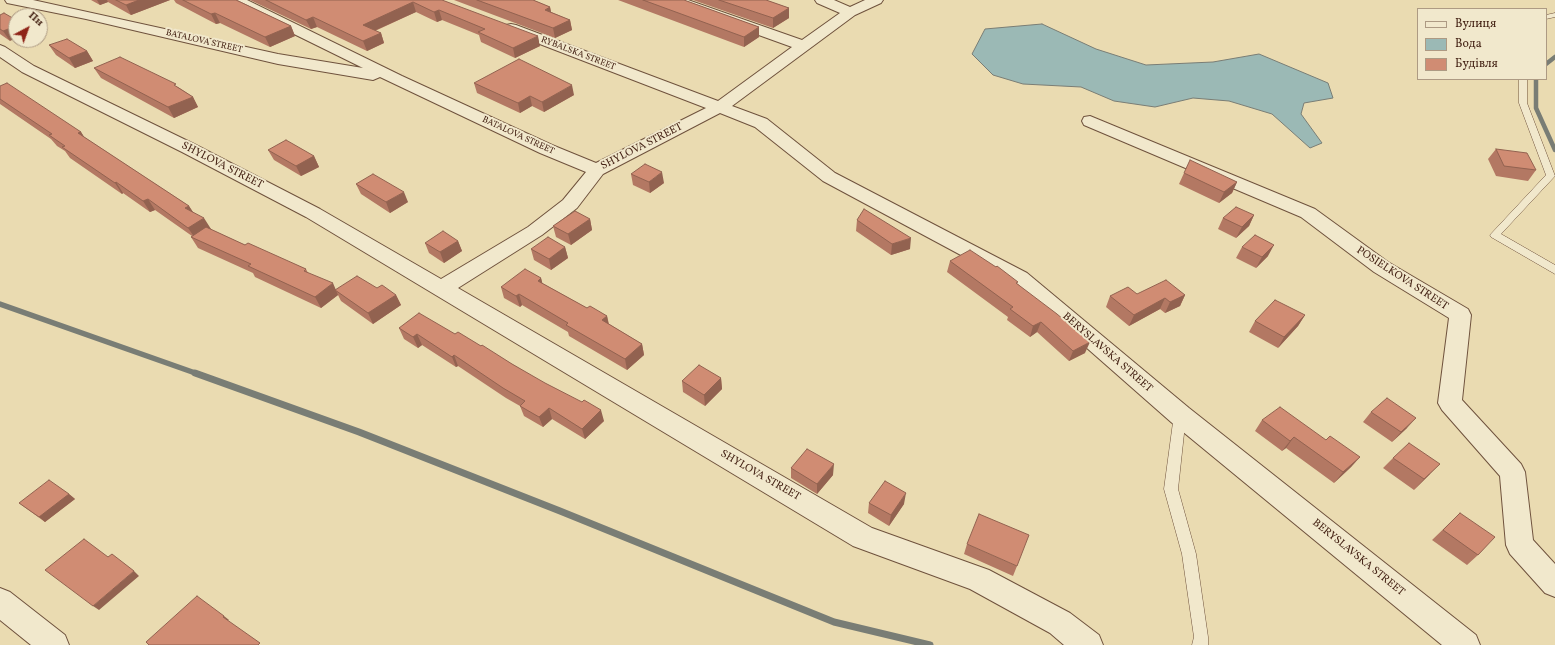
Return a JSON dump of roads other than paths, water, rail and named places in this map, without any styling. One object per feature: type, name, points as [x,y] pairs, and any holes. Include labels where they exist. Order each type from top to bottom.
[{"type":"street","name":"BATALOVA STREET","points":[[12,0],[94,16],[278,59],[396,79]]},
{"type":"street","name":"BATALOVA STREET","points":[[236,0],[396,79],[546,149],[597,170]]},
{"type":"street","points":[[675,0],[803,46]]},
{"type":"street","points":[[822,0],[850,12]]},
{"type":"street","name":"SHYLOVA STREET","points":[[441,289],[541,227],[570,204],[597,170],[720,107],[850,12],[876,0]]},
{"type":"street","name":"RYBALSKA STREET","points":[[500,24],[720,107]]},
{"type":"street","name":"SHYLOVA STREET","points":[[0,50],[28,69],[188,148],[313,213],[863,537],[979,579],[1060,622],[1088,645]]},
{"type":"street","name":"BERYSLAVSKA STREET","points":[[720,107],[761,123],[829,177],[1020,278],[1180,415],[1465,645]]},
{"type":"street","name":"POSIELKOVA STREET","points":[[1090,121],[1308,214],[1381,267],[1460,315],[1450,403],[1512,472],[1520,545],[1555,584]]},
{"type":"street","points":[[0,602],[54,645]]},
{"type":"lane","points":[[1523,80],[1524,103],[1551,175],[1495,236],[1555,270]]},
{"type":"lane","points":[[1180,415],[1171,489],[1189,554],[1201,637],[1200,645]]},
{"type":"water","points":[[1042,24],[1096,49],[1146,65],[1213,62],[1259,54],[1328,83],[1333,98],[1304,103],[1301,114],[1322,143],[1310,148],[1272,114],[1229,101],[1193,98],[1155,107],[1114,101],[1081,87],[1023,84],[993,75],[972,54],[985,29]]},
{"type":"waterway","points":[[1547,63],[1555,57]]},
{"type":"waterway","points":[[1536,80],[1536,108],[1555,150]]},
{"type":"waterway","points":[[0,304],[198,374]]},
{"type":"waterway","points":[[195,373],[359,432],[560,511],[834,622],[930,645]]}]
